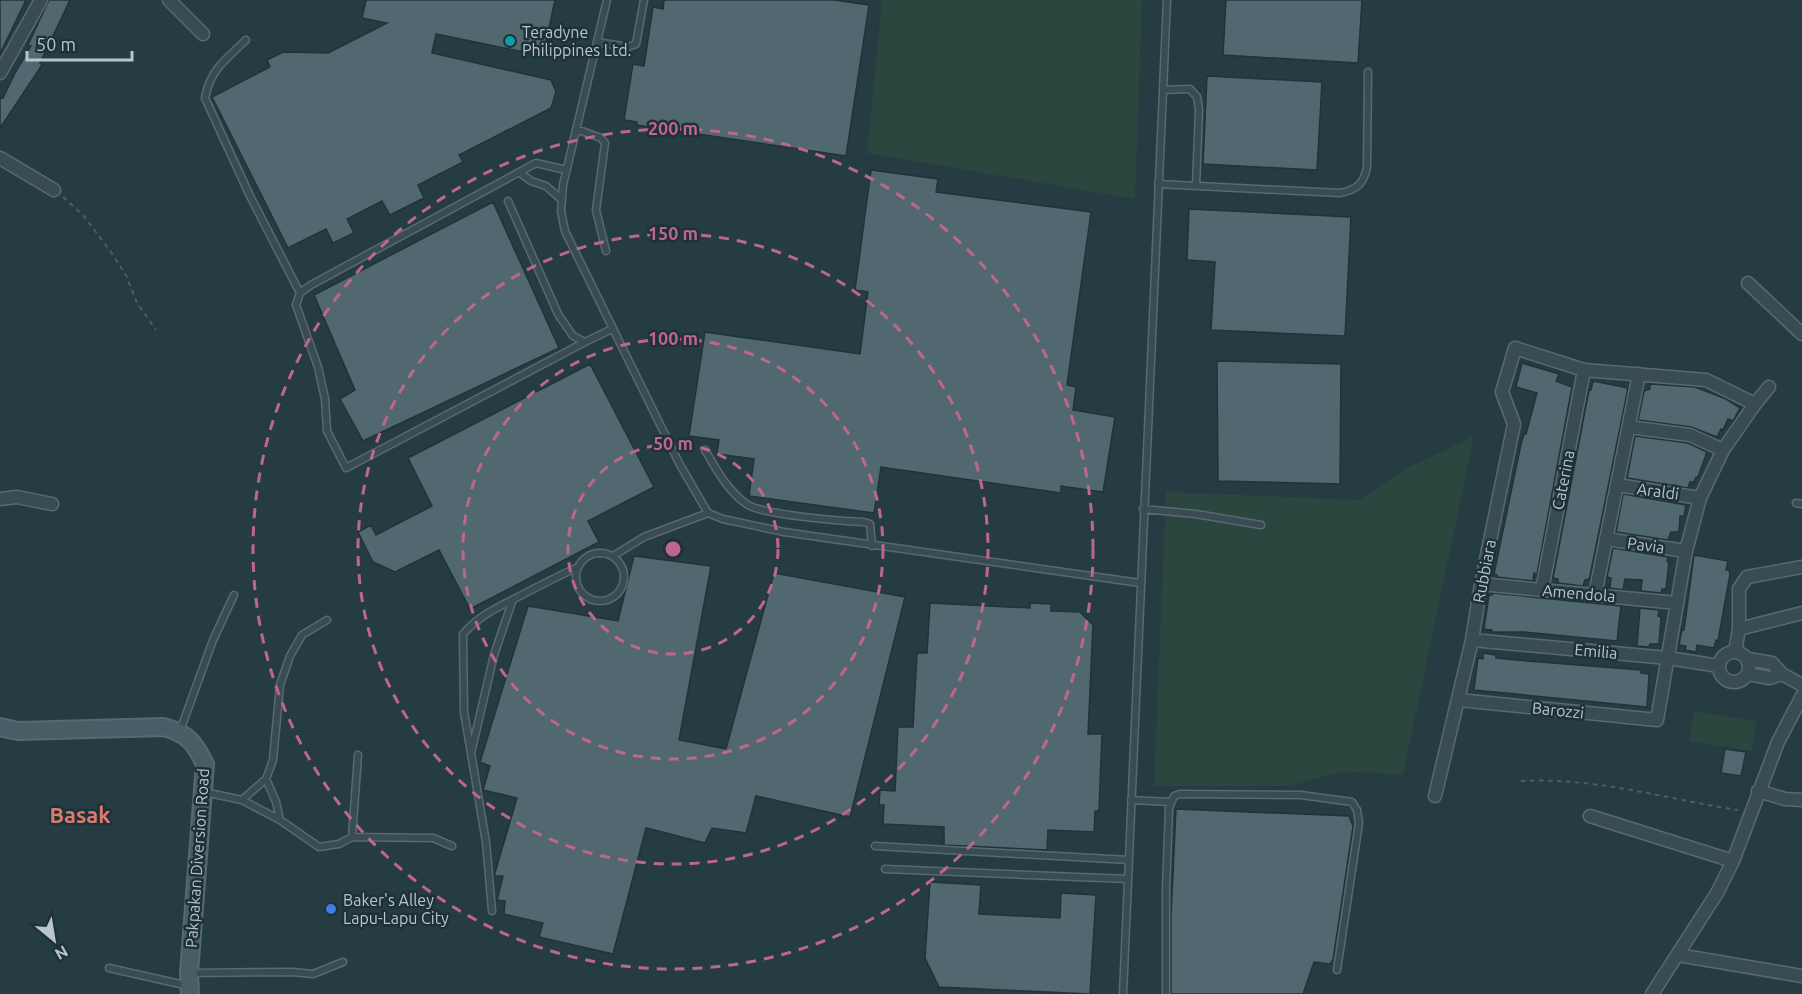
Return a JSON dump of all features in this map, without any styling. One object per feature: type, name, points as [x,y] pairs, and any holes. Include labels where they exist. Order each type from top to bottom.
[{"type":"street","points":[[2,66],[41,0]]},
{"type":"street","points":[[169,0],[203,34]]},
{"type":"street","points":[[0,158],[54,190]]},
{"type":"street","points":[[1748,283],[1802,334]]},
{"type":"street","name":"Rubbiara","points":[[1435,796],[1472,640],[1481,584],[1514,424],[1502,392],[1515,348],[1584,370]]},
{"type":"street","points":[[1584,370],[1706,380],[1755,404]]},
{"type":"street","name":"Caterina","points":[[1542,590],[1584,370]]},
{"type":"street","points":[[1595,595],[1639,374]]},
{"type":"street","points":[[1668,658],[1686,551],[1700,498],[1722,450],[1769,387]]},
{"type":"street","points":[[1629,427],[1690,435],[1722,450]]},
{"type":"street","name":"Araldi","points":[[1617,485],[1700,498]]},
{"type":"street","points":[[0,499],[17,497],[52,504]]},
{"type":"street","name":"Pavia","points":[[1606,539],[1686,551]]},
{"type":"street","points":[[1735,652],[1739,629],[1739,589],[1747,577],[1802,567]]},
{"type":"street","name":"Amendola","points":[[1481,584],[1677,603]]},
{"type":"street","points":[[1739,629],[1802,613]]},
{"type":"street","name":"Emilia","points":[[1472,640],[1668,658],[1719,666]]},
{"type":"street","points":[[1748,659],[1748,674],[1739,682],[1727,681],[1719,672],[1721,659],[1735,652],[1748,659],[1772,663],[1782,674],[1802,685]]},
{"type":"street","name":"Barozzi","points":[[1459,700],[1657,720],[1668,658]]},
{"type":"street","points":[[1748,674],[1770,678],[1782,674]]},
{"type":"street","points":[[1653,994],[1717,893],[1733,861],[1778,742],[1802,696]]},
{"type":"street","points":[[0,727],[18,731],[147,726],[164,727],[180,732]]},
{"type":"street","name":"Pakpakan Diversion Road","points":[[180,732],[196,746],[205,764],[190,984]]},
{"type":"street","points":[[1758,791],[1785,799],[1802,800]]},
{"type":"street","points":[[1590,816],[1733,861]]},
{"type":"street","points":[[1678,955],[1802,976]]},
{"type":"lane","points":[[607,0],[566,170],[561,199],[565,231],[679,463],[708,513],[723,519],[784,532],[1140,583]]},
{"type":"lane","points":[[597,42],[628,47],[636,44],[644,0]]},
{"type":"lane","points":[[1123,994],[1167,0]]},
{"type":"lane","points":[[246,40],[215,71],[208,82],[205,98],[250,196],[300,293]]},
{"type":"lane","points":[[1158,184],[1340,193],[1353,191],[1365,180],[1367,167],[1368,72]]},
{"type":"lane","points":[[1163,90],[1190,89],[1197,97],[1199,110],[1196,186]]},
{"type":"lane","points":[[576,129],[601,138],[604,143],[596,210],[606,251]]},
{"type":"lane","points":[[566,170],[536,163],[300,293],[296,305],[318,367],[325,399],[327,431],[346,468],[612,329]]},
{"type":"lane","points":[[520,172],[531,181],[546,186],[561,199]]},
{"type":"lane","points":[[508,201],[558,314],[573,336],[585,342]]},
{"type":"lane","points":[[705,450],[717,471],[749,505],[789,514],[870,524],[872,546]]},
{"type":"lane","points":[[1143,509],[1196,514],[1261,525]]},
{"type":"lane","points":[[613,556],[644,537],[708,513]]},
{"type":"lane","points":[[492,911],[486,842],[464,712],[463,634],[490,610],[545,581],[578,567],[587,556],[600,552],[613,556],[622,566],[624,579],[619,592],[608,600],[594,600],[582,593],[576,581],[578,567]]},
{"type":"lane","points":[[180,732],[213,640],[234,595]]},
{"type":"lane","points":[[470,757],[494,655],[513,599]]},
{"type":"lane","points":[[242,800],[266,779],[273,760],[280,685],[290,656],[302,635],[327,620]]},
{"type":"lane","points":[[352,837],[358,754]]},
{"type":"lane","points":[[266,779],[276,802],[280,820]]},
{"type":"lane","points":[[204,792],[242,800],[280,820],[319,847],[339,844],[352,837],[433,838],[452,846]]},
{"type":"lane","points":[[1166,994],[1166,889],[1170,802],[1174,796],[1180,794],[1301,795],[1352,802],[1357,810],[1359,823],[1336,970]]},
{"type":"lane","points":[[1131,800],[1170,802]]},
{"type":"lane","points":[[875,846],[1129,860]]},
{"type":"lane","points":[[885,869],[1128,879]]},
{"type":"lane","points":[[109,968],[190,984],[292,972],[313,974],[343,962]]},
{"type":"path","points":[[54,190],[83,215],[111,252],[126,275],[136,303],[156,330]]},
{"type":"path","points":[[1521,781],[1549,779],[1625,788],[1753,812]]},
{"type":"green space","points":[[882,0],[1142,0],[1135,199],[867,153]]},
{"type":"green space","points":[[1474,436],[1403,775],[1342,771],[1291,786],[1154,786],[1166,492],[1360,500],[1404,470]]},
{"type":"green space","points":[[1694,711],[1756,721],[1752,751],[1689,741]]},
{"type":"building","points":[[0,0],[26,0],[0,54]]},
{"type":"building","points":[[49,0],[70,0],[40,63],[42,65],[0,128],[0,97],[3,98],[31,46],[28,45]]},
{"type":"building","points":[[366,0],[555,0],[543,56],[436,34],[432,53],[551,80],[556,92],[551,108],[459,155],[463,162],[418,185],[424,198],[390,215],[382,201],[347,219],[354,233],[333,243],[326,229],[288,248],[212,97],[270,67],[267,60],[283,52],[328,53],[387,23],[362,18]]},
{"type":"building","points":[[664,0],[834,0],[869,5],[846,156],[637,125],[637,122],[624,120],[633,64],[644,66],[653,7],[663,9]]},
{"type":"building","points":[[1226,0],[1362,0],[1358,63],[1223,55]]},
{"type":"building","points":[[1207,76],[1322,82],[1317,170],[1203,164]]},
{"type":"building","points":[[871,170],[938,179],[936,192],[1091,212],[1067,385],[1076,387],[1073,410],[1115,417],[1103,492],[1061,486],[1061,493],[881,467],[874,513],[749,496],[754,459],[717,454],[719,440],[689,436],[705,332],[860,354],[868,292],[855,290]]},
{"type":"building","points":[[493,202],[559,348],[363,441],[340,399],[355,390],[314,295]]},
{"type":"building","points":[[1189,209],[1351,217],[1345,336],[1211,330],[1215,262],[1187,260]]},
{"type":"building","points":[[1217,361],[1341,364],[1340,484],[1218,481]]},
{"type":"building","points":[[1522,363],[1559,374],[1556,381],[1572,387],[1537,574],[1534,573],[1533,581],[1496,577],[1497,575],[1494,574],[1521,444],[1537,393],[1516,387]]},
{"type":"building","points":[[590,364],[654,487],[588,521],[599,542],[470,609],[439,550],[395,572],[373,562],[358,532],[371,525],[376,535],[432,506],[408,458]]},
{"type":"building","points":[[1593,381],[1628,388],[1590,576],[1585,580],[1583,586],[1558,583],[1558,579],[1553,578],[1589,390],[1591,390]]},
{"type":"building","points":[[1650,384],[1695,387],[1726,399],[1740,408],[1733,421],[1728,419],[1717,437],[1691,427],[1638,420],[1644,391],[1650,389]]},
{"type":"building","points":[[1635,436],[1688,443],[1707,452],[1698,477],[1694,482],[1690,482],[1688,488],[1627,478]]},
{"type":"building","points":[[1623,494],[1686,505],[1684,516],[1680,516],[1679,532],[1671,532],[1668,540],[1616,532]]},
{"type":"building","points":[[1613,548],[1668,557],[1666,589],[1662,589],[1661,593],[1641,591],[1642,580],[1625,579],[1623,590],[1610,588],[1611,578],[1607,577]]},
{"type":"building","points":[[1694,555],[1728,561],[1726,570],[1729,570],[1730,574],[1718,641],[1716,640],[1714,648],[1697,645],[1696,652],[1685,650],[1686,646],[1679,645],[1682,629],[1684,630]]},
{"type":"building","points":[[634,556],[711,566],[679,740],[726,749],[774,573],[905,597],[850,817],[756,796],[746,833],[712,828],[705,843],[646,828],[613,954],[539,937],[543,923],[504,914],[505,901],[497,900],[503,876],[494,876],[517,798],[483,790],[490,766],[480,762],[528,606],[618,621]]},
{"type":"building","points":[[1493,593],[1621,606],[1617,641],[1523,632],[1491,632],[1492,630],[1484,629],[1489,595]]},
{"type":"building","points":[[930,603],[1030,608],[1030,603],[1051,604],[1051,611],[1080,612],[1093,625],[1088,734],[1102,734],[1099,811],[1095,811],[1094,832],[1048,830],[1047,850],[944,845],[944,827],[883,824],[884,805],[879,805],[880,790],[895,791],[898,727],[913,727],[917,653],[927,653]]},
{"type":"building","points":[[1640,608],[1659,610],[1658,616],[1661,617],[1659,644],[1650,644],[1649,647],[1637,646]]},
{"type":"building","points":[[1483,653],[1496,655],[1496,658],[1641,670],[1641,673],[1649,674],[1647,707],[1474,690],[1478,658],[1483,659]]},
{"type":"building","points":[[1725,749],[1746,752],[1741,776],[1721,773]]},
{"type":"building","points":[[1176,809],[1349,816],[1353,826],[1333,960],[1330,964],[1314,962],[1303,994],[1171,994],[1171,916]]},
{"type":"building","points":[[930,882],[981,885],[979,914],[1060,918],[1061,893],[1096,895],[1090,994],[939,987],[925,958]]},
{"type":"place","name":"Teradyne Philippines Ltd.","points":[[510,41]]},
{"type":"place","name":"Baker's Alley Lapu-Lapu City","points":[[331,909]]},
{"type":"district","name":"Basak","points":[[80,815]]}]
